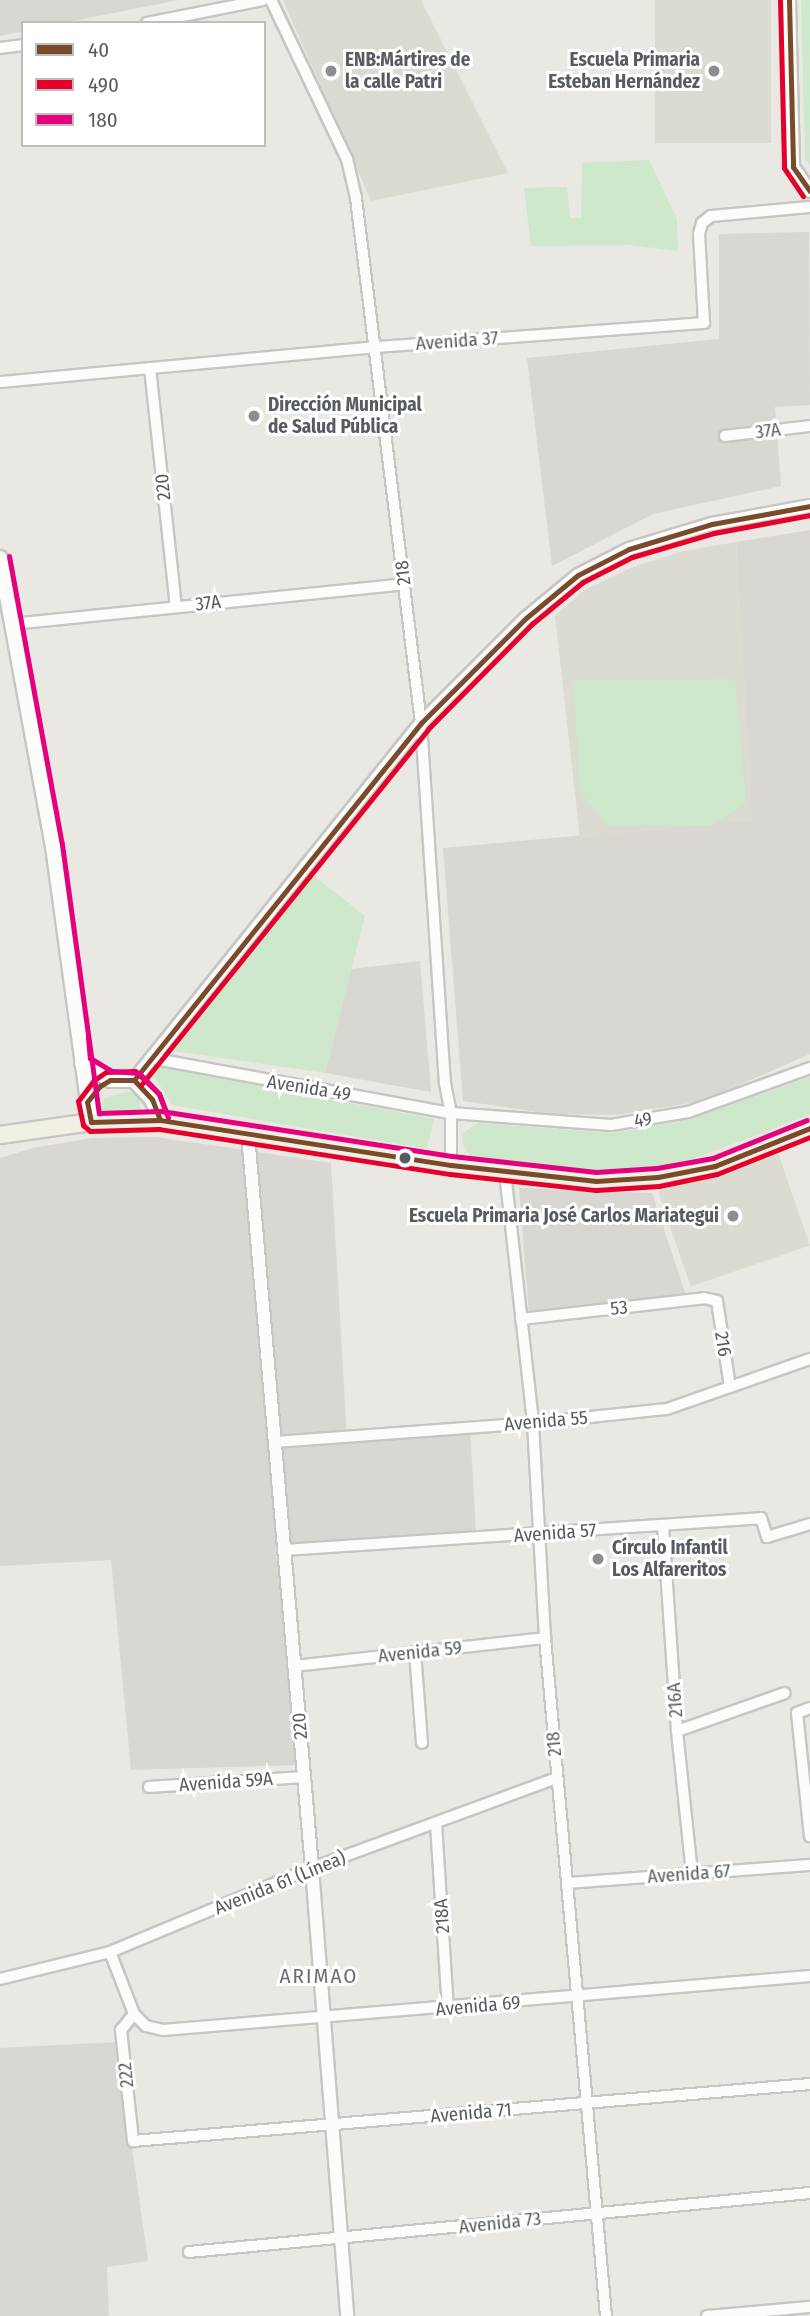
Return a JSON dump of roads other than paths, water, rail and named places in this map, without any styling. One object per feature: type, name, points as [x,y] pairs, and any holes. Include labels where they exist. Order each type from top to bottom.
[{"type":"main road","points":[[0,558],[53,846],[91,1122]]},
{"type":"main road","points":[[82,1063],[110,1080]]},
{"type":"main road","points":[[87,1102],[100,1086],[110,1080],[134,1080],[152,1099],[160,1120]]},
{"type":"main road","points":[[0,1135],[91,1122],[160,1120],[451,1165],[596,1181],[658,1177],[715,1166],[810,1128]]},
{"type":"street","points":[[157,21],[263,0]]},
{"type":"street","name":"218","points":[[271,0],[347,159],[356,198],[377,347],[421,723],[446,1083],[451,1113],[451,1165]]},
{"type":"street","points":[[789,0],[793,167],[810,191]]},
{"type":"street","points":[[0,48],[21,45]]},
{"type":"street","name":"Avenida 37","points":[[0,382],[377,347],[704,323],[699,234],[702,223],[711,216],[810,206]]},
{"type":"street","name":"220","points":[[149,368],[176,606]]},
{"type":"street","name":"37A","points":[[725,436],[810,426]]},
{"type":"street","points":[[134,1080],[421,723],[526,618],[578,575],[629,549],[712,524],[810,506]]},
{"type":"street","name":"37A","points":[[12,624],[404,584]]},
{"type":"street","name":"Avenida 49","points":[[150,1058],[469,1115]]},
{"type":"street","name":"49","points":[[469,1115],[611,1125],[688,1112],[810,1068]]},
{"type":"street","name":"220","points":[[248,1135],[312,1868],[321,2019],[347,2316]]},
{"type":"street","name":"218","points":[[505,1172],[533,1423],[545,1638],[606,2316]]},
{"type":"street","name":"53","points":[[521,1319],[704,1298],[717,1301]]},
{"type":"street","name":"216","points":[[717,1301],[730,1387]]},
{"type":"street","name":"Avenida 55","points":[[275,1442],[533,1423],[667,1409],[810,1359]]},
{"type":"street","name":"Avenida 57","points":[[284,1550],[761,1518],[767,1537],[810,1524]]},
{"type":"street","name":"216A","points":[[663,1525],[677,1731],[692,1874]]},
{"type":"street","name":"Avenida 59","points":[[295,1666],[545,1638]]},
{"type":"street","points":[[415,1653],[422,1743]]},
{"type":"street","points":[[677,1731],[785,1693]]},
{"type":"street","points":[[810,1708],[797,1713],[810,1836]]},
{"type":"street","name":"Avenida 59A","points":[[149,1787],[304,1777]]},
{"type":"street","name":"Avenida 61 (Línea)","points":[[0,1979],[110,1952],[312,1868],[557,1778]]},
{"type":"street","name":"218A","points":[[436,1824],[449,2008]]},
{"type":"street","name":"Avenida 67","points":[[568,1883],[810,1865]]},
{"type":"street","points":[[110,1952],[134,2014]]},
{"type":"street","name":"Avenida 69","points":[[134,2014],[146,2026],[163,2030],[578,1998],[810,1976]]},
{"type":"street","name":"222","points":[[133,2141],[121,2031],[134,2014]]},
{"type":"street","name":"Avenida 71","points":[[133,2141],[810,2084]]},
{"type":"street","name":"Avenida 73","points":[[189,2252],[810,2193]]},
{"type":"street","points":[[707,2316],[810,2307]]},
{"type":"place","name":"ENB:Mártires de la calle Patri","points":[[331,71]]},
{"type":"place","name":"Escuela Primaria Esteban Hernández","points":[[714,71]]},
{"type":"place","name":"Dirección Municipal de Salud Pública","points":[[254,416]]},
{"type":"place","name":"Escuela Primaria José Carlos Mariategui","points":[[733,1216]]},
{"type":"place","name":"Círculo Infantil Los Alfareritos","points":[[598,1559]]},
{"type":"district","name":"ARIMAO","points":[[319,1976]]}]
